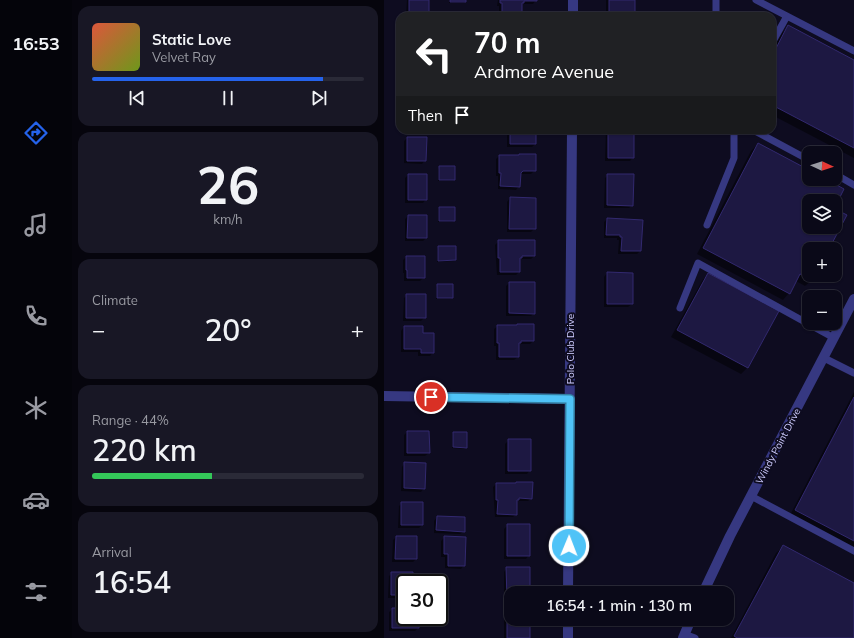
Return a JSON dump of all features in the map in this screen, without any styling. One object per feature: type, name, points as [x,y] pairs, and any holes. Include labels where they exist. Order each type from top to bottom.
[{"type":"street","points":[[573,12],[574,0]]},
{"type":"street","name":"Polo Club Drive","points":[[568,586],[572,134]]},
{"type":"street","name":"Windy Point Drive","points":[[706,586],[751,496],[854,299]]},
{"type":"street","points":[[384,396],[570,399]]},
{"type":"street","points":[[568,626],[568,638]]},
{"type":"street","points":[[683,636],[688,626]]},
{"type":"lane","points":[[716,0],[716,12]]},
{"type":"lane","points":[[756,0],[854,51]]},
{"type":"lane","points":[[776,36],[787,16]]},
{"type":"lane","points":[[706,225],[734,158],[734,134]]},
{"type":"lane","points":[[760,134],[802,156]]},
{"type":"lane","points":[[842,178],[854,184]]},
{"type":"lane","points":[[680,308],[698,263],[834,338]]},
{"type":"lane","points":[[824,358],[854,373]]},
{"type":"lane","points":[[751,496],[854,551]]},
{"type":"lane","points":[[683,636],[695,638]]},
{"type":"building","points":[[409,0],[429,0],[429,12],[409,12]]},
{"type":"building","points":[[450,0],[466,0],[466,2],[450,2]]},
{"type":"building","points":[[500,0],[537,0],[524,1],[524,3],[522,3],[522,12],[502,12],[502,3],[500,3]]},
{"type":"building","points":[[609,0],[635,0],[635,12],[609,12]]},
{"type":"building","points":[[788,25],[854,60],[854,148],[776,107],[776,48]]},
{"type":"building","points":[[510,134],[536,134],[536,144],[510,144]]},
{"type":"building","points":[[608,134],[634,134],[634,158],[608,158]]},
{"type":"building","points":[[407,137],[427,137],[426,161],[407,161]]},
{"type":"building","points":[[758,143],[802,166],[802,186],[839,186],[844,189],[842,194],[802,194],[802,234],[837,234],[833,242],[802,242],[802,275],[800,274],[790,294],[703,248]]},
{"type":"building","points":[[536,154],[536,171],[523,171],[521,173],[520,187],[500,186],[501,173],[499,173],[499,155]]},
{"type":"building","points":[[439,166],[455,166],[455,180],[439,180]]},
{"type":"building","points":[[408,174],[427,174],[427,200],[408,200]]},
{"type":"building","points":[[607,174],[634,174],[633,206],[607,205]]},
{"type":"building","points":[[510,197],[536,198],[536,229],[509,229]]},
{"type":"building","points":[[439,207],[455,207],[455,221],[439,221]]},
{"type":"building","points":[[842,212],[847,215],[842,224]]},
{"type":"building","points":[[408,215],[427,215],[427,238],[407,238]]},
{"type":"building","points":[[607,218],[643,220],[641,251],[621,251],[622,237],[620,237],[620,235],[606,235]]},
{"type":"building","points":[[498,240],[535,240],[535,256],[522,256],[522,258],[520,258],[520,272],[500,272]]},
{"type":"building","points":[[438,246],[456,246],[456,260],[438,261]]},
{"type":"building","points":[[406,256],[425,256],[425,278],[407,278]]},
{"type":"building","points":[[607,272],[633,273],[633,304],[607,304]]},
{"type":"building","points":[[708,273],[779,311],[748,368],[677,330]]},
{"type":"building","points":[[509,282],[535,282],[535,314],[509,313]]},
{"type":"building","points":[[437,284],[453,284],[453,298],[437,298]]},
{"type":"building","points":[[406,294],[426,294],[426,318],[406,318]]},
{"type":"building","points":[[534,324],[534,341],[521,341],[521,343],[519,343],[519,357],[499,357],[497,325]]},
{"type":"building","points":[[404,326],[423,326],[423,333],[434,333],[434,353],[421,353],[421,349],[404,349]]},
{"type":"building","points":[[854,397],[854,541],[795,510]]},
{"type":"building","points":[[407,431],[429,431],[430,453],[407,453]]},
{"type":"building","points":[[453,432],[467,432],[467,448],[453,447]]},
{"type":"building","points":[[508,439],[531,439],[531,471],[508,471]]},
{"type":"building","points":[[404,462],[426,463],[425,489],[404,488]]},
{"type":"building","points":[[533,482],[532,499],[519,498],[519,500],[517,500],[517,515],[497,514],[498,500],[496,500],[496,483]]},
{"type":"building","points":[[401,502],[423,502],[423,525],[401,525]]},
{"type":"building","points":[[437,516],[465,517],[465,532],[436,530]]},
{"type":"building","points":[[507,524],[530,524],[530,556],[507,556]]},
{"type":"building","points":[[396,536],[417,536],[417,559],[395,559]]},
{"type":"building","points":[[444,536],[466,537],[465,566],[448,566],[448,554],[444,554]]},
{"type":"building","points":[[783,545],[854,583],[854,638],[737,638],[734,636]]},
{"type":"building","points":[[506,567],[530,567],[530,586],[507,586]]},
{"type":"building","points":[[391,572],[413,572],[413,574],[396,574],[396,595],[391,595]]},
{"type":"building","points":[[392,608],[396,608],[396,626],[419,626],[419,628],[392,628]]},
{"type":"building","points":[[507,626],[530,626],[530,638],[507,638]]},
{"type":"route","points":[[431,397],[570,399],[569,546]]}]
